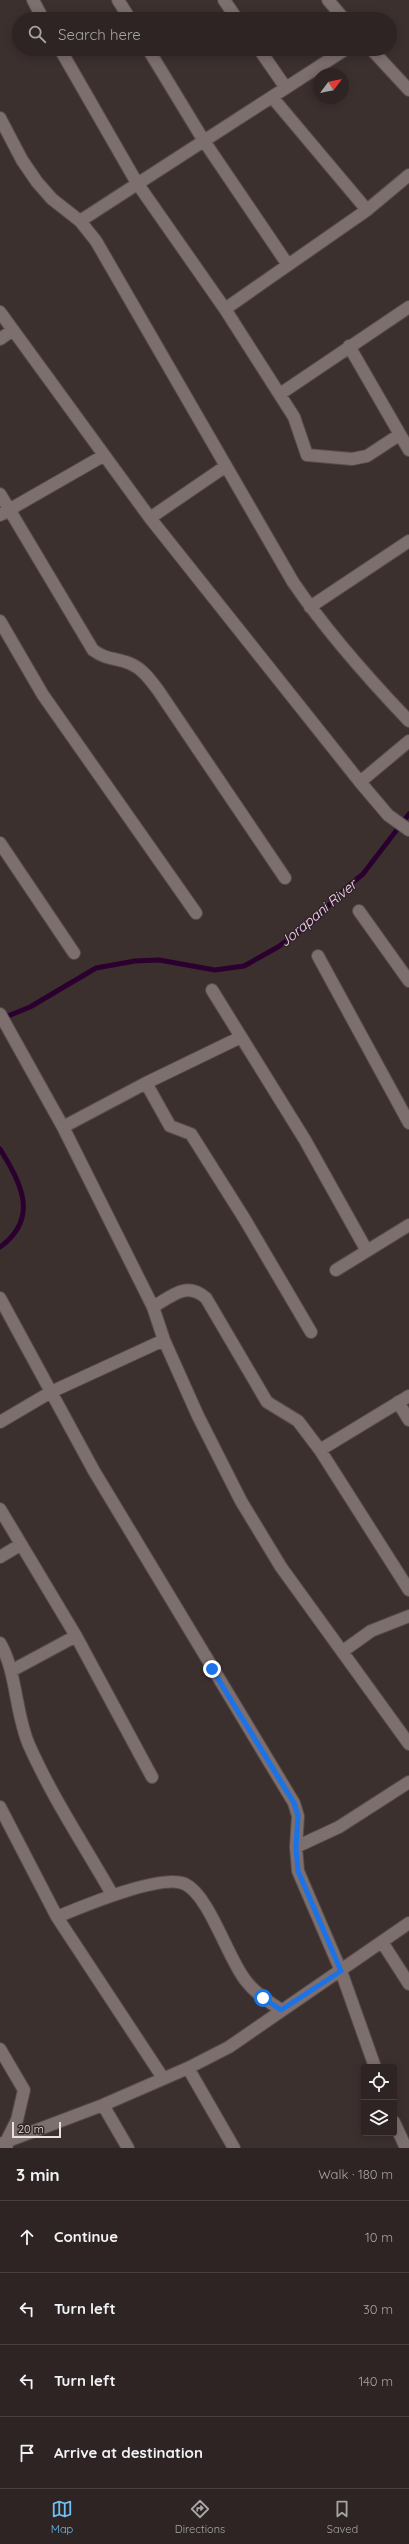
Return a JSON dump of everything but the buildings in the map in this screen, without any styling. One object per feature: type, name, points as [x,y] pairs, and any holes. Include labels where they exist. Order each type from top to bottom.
[{"type":"street","points":[[33,0],[40,12]]},
{"type":"street","points":[[118,0],[126,12]]},
{"type":"street","points":[[224,0],[232,12]]},
{"type":"street","points":[[328,0],[338,12]]},
{"type":"street","points":[[64,56],[137,183],[225,309],[280,394],[294,417],[307,455],[352,459],[367,456],[399,435]]},
{"type":"street","points":[[152,56],[204,141],[288,265]]},
{"type":"street","points":[[264,56],[286,88]]},
{"type":"street","points":[[80,221],[335,56]]},
{"type":"street","points":[[377,56],[409,90]]},
{"type":"street","points":[[272,97],[367,210]]},
{"type":"street","points":[[0,118],[22,160],[37,182],[52,199],[80,221],[96,241],[226,466],[310,607],[373,683],[409,721]]},
{"type":"street","points":[[225,309],[367,210],[409,174]]},
{"type":"street","points":[[280,394],[349,346],[409,307]]},
{"type":"street","points":[[0,312],[103,456],[150,518],[360,782],[388,815],[409,830]]},
{"type":"street","points":[[0,339],[13,330]]},
{"type":"street","points":[[349,346],[409,450]]},
{"type":"street","points":[[5,512],[103,456]]},
{"type":"street","points":[[150,518],[226,466]]},
{"type":"street","points":[[0,494],[5,512],[93,650],[103,658],[132,664],[144,673],[158,690],[286,878]]},
{"type":"street","points":[[310,607],[408,544]]},
{"type":"street","points":[[0,621],[42,695],[196,913]]},
{"type":"street","points":[[360,782],[409,741]]},
{"type":"street","points":[[0,843],[74,953]]},
{"type":"street","points":[[359,911],[409,981]]},
{"type":"street","points":[[318,956],[409,1123]]},
{"type":"street","points":[[212,990],[305,1140],[367,1251]]},
{"type":"street","points":[[0,1014],[12,1038],[63,1127],[153,1307],[164,1340],[198,1416],[241,1501],[281,1567],[409,1744]]},
{"type":"street","points":[[63,1127],[146,1083],[241,1037]]},
{"type":"street","points":[[146,1083],[170,1126],[191,1134],[244,1218],[311,1332]]},
{"type":"street","points":[[336,1270],[409,1225]]},
{"type":"street","points":[[153,1307],[179,1292],[188,1289],[197,1291],[206,1298],[267,1402],[298,1421],[320,1450],[409,1590]]},
{"type":"street","points":[[0,1298],[137,1546],[294,1803],[298,1816],[296,1847],[298,1871],[341,1971],[374,2064]]},
{"type":"street","points":[[0,1422],[51,1392],[164,1340]]},
{"type":"street","points":[[320,1450],[409,1396]]},
{"type":"street","points":[[398,1402],[409,1420]]},
{"type":"street","points":[[0,1509],[20,1545],[76,1636],[152,1777]]},
{"type":"street","points":[[0,1557],[20,1545]]},
{"type":"street","points":[[342,1651],[371,1631],[409,1616]]},
{"type":"street","points":[[11,1672],[76,1636]]},
{"type":"street","points":[[0,1643],[11,1672],[17,1710],[29,1745],[112,1894]]},
{"type":"street","points":[[296,1847],[339,1827],[409,1782]]},
{"type":"street","points":[[0,1807],[57,1917],[163,2078]]},
{"type":"street","points":[[57,1917],[112,1894],[172,1882],[185,1884],[198,1895],[245,1980],[263,1998],[281,2010]]},
{"type":"street","points":[[5,2145],[188,2068],[229,2047],[409,1923]]},
{"type":"street","points":[[382,1942],[409,1984]]},
{"type":"street","points":[[0,2049],[24,2090],[17,2120],[5,2145]]},
{"type":"street","points":[[188,2068],[234,2148]]},
{"type":"street","points":[[103,2105],[128,2148]]},
{"type":"street","points":[[397,2128],[406,2148]]},
{"type":"waterway","name":"Jorapani River","points":[[3,1018],[30,1007],[96,968],[135,961],[159,960],[215,970],[244,966],[278,947],[311,923],[347,887],[363,874],[409,814]]},
{"type":"waterway","name":"Jorapani River","points":[[0,1149],[20,1187],[23,1200],[23,1212],[20,1224],[12,1236],[0,1247]]},
{"type":"route","points":[[212,1669],[294,1803],[298,1816],[296,1847],[298,1871],[341,1971],[281,2010],[263,1998]]}]
